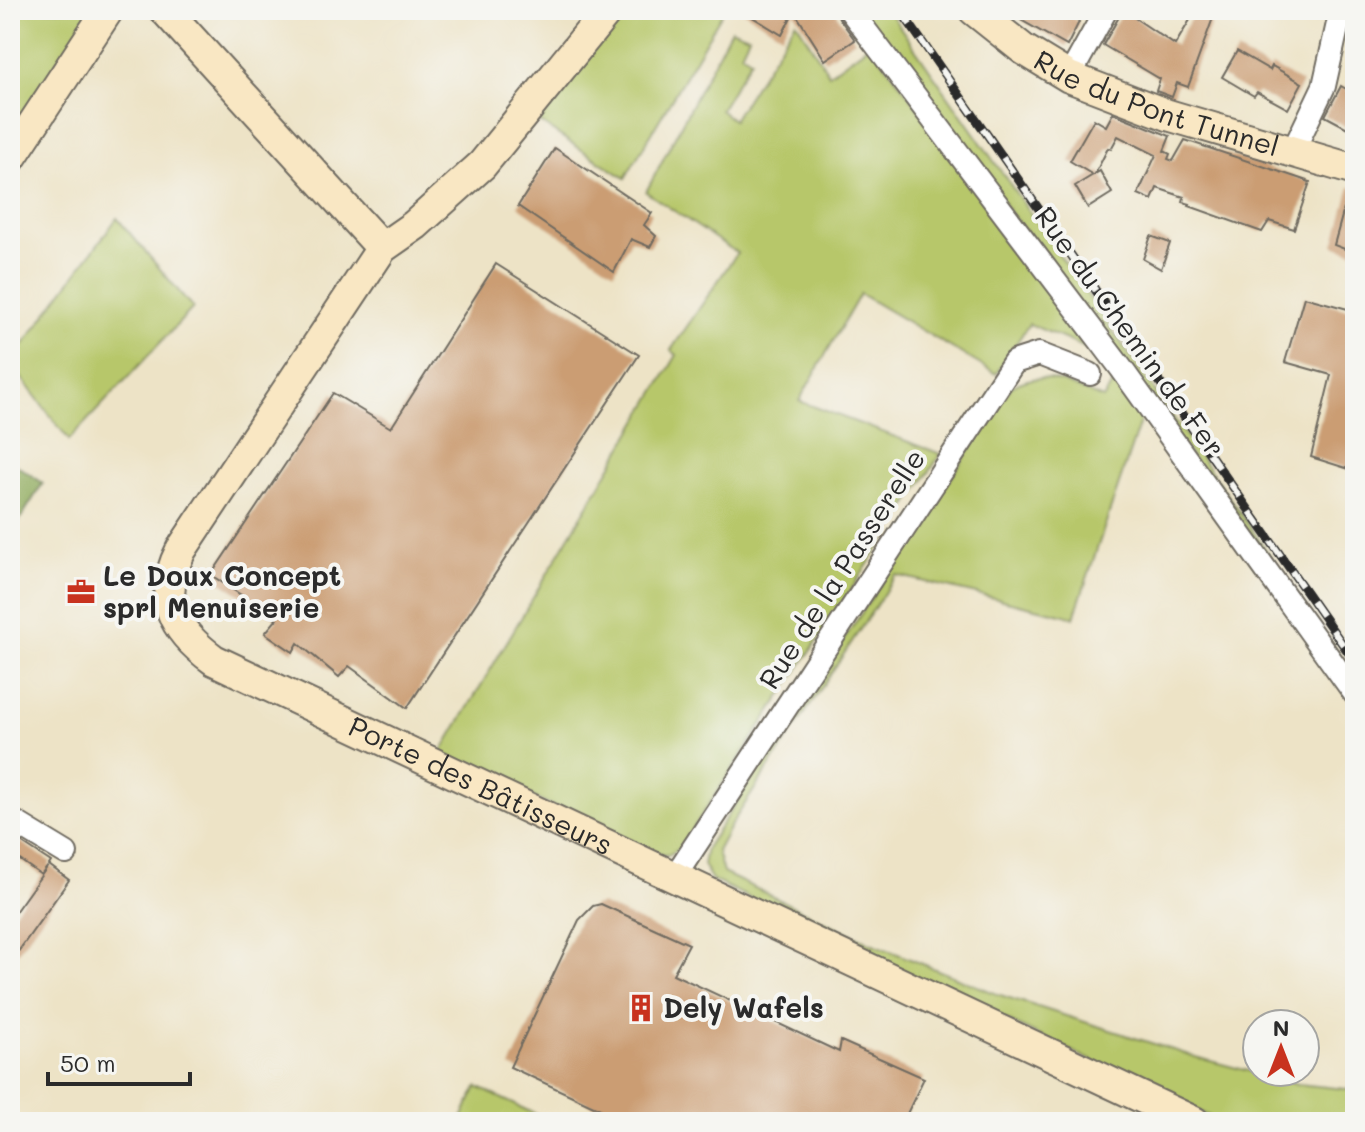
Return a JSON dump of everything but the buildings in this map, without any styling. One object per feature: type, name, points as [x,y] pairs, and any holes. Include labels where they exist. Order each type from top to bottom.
[{"type":"street","points":[[10,159],[108,10]]},
{"type":"street","points":[[165,10],[382,248]]},
{"type":"street","name":"Porte des Bâtisseurs","points":[[608,10],[482,165],[415,225],[382,248],[172,567],[170,611],[181,632],[214,660],[1194,1122]]},
{"type":"street","name":"Rue du Chemin de Fer","points":[[850,10],[1121,368],[1355,694]]},
{"type":"street","name":"Rue du Pont Tunnel","points":[[974,10],[1023,49],[1069,77],[1168,115],[1355,170]]},
{"type":"street","points":[[1069,77],[1106,10]]},
{"type":"street","points":[[1293,151],[1324,86],[1341,10]]},
{"type":"street","name":"Rue de la Passerelle","points":[[675,876],[1014,362],[1039,354],[1090,374]]},
{"type":"street","points":[[10,819],[66,853]]},
{"type":"green space","points":[[10,10],[97,10],[10,140]]},
{"type":"green space","points":[[624,10],[724,10],[625,178],[536,120]]},
{"type":"green space","points":[[860,10],[888,10],[1355,677]]},
{"type":"green space","points":[[796,21],[829,74],[870,44],[1145,407],[1074,617],[896,575],[731,825],[717,851],[723,873],[868,942],[997,994],[1241,1069],[1241,1088],[1321,1086],[1355,1090],[1355,1122],[1221,1122],[712,880],[703,865],[706,848],[1011,387],[1023,381],[1046,379],[1068,384],[1103,399],[1117,377],[1100,354],[1029,324],[996,374],[860,294],[799,401],[941,454],[680,848],[668,855],[653,854],[441,753],[677,355],[671,350],[737,253],[646,192],[731,29],[749,36],[741,53],[751,59],[720,110],[733,120]]},
{"type":"green space","points":[[117,218],[193,308],[69,440],[10,363]]},
{"type":"green space","points":[[10,461],[43,483],[10,535]]},
{"type":"green space","points":[[477,1087],[552,1122],[460,1122]]},
{"type":"railway","points":[[900,10],[1355,662]]},
{"type":"place","name":"Le Doux Concept sprl Menuiserie","points":[[81,592]]},
{"type":"place","name":"Dely Wafels","points":[[641,1008]]}]
